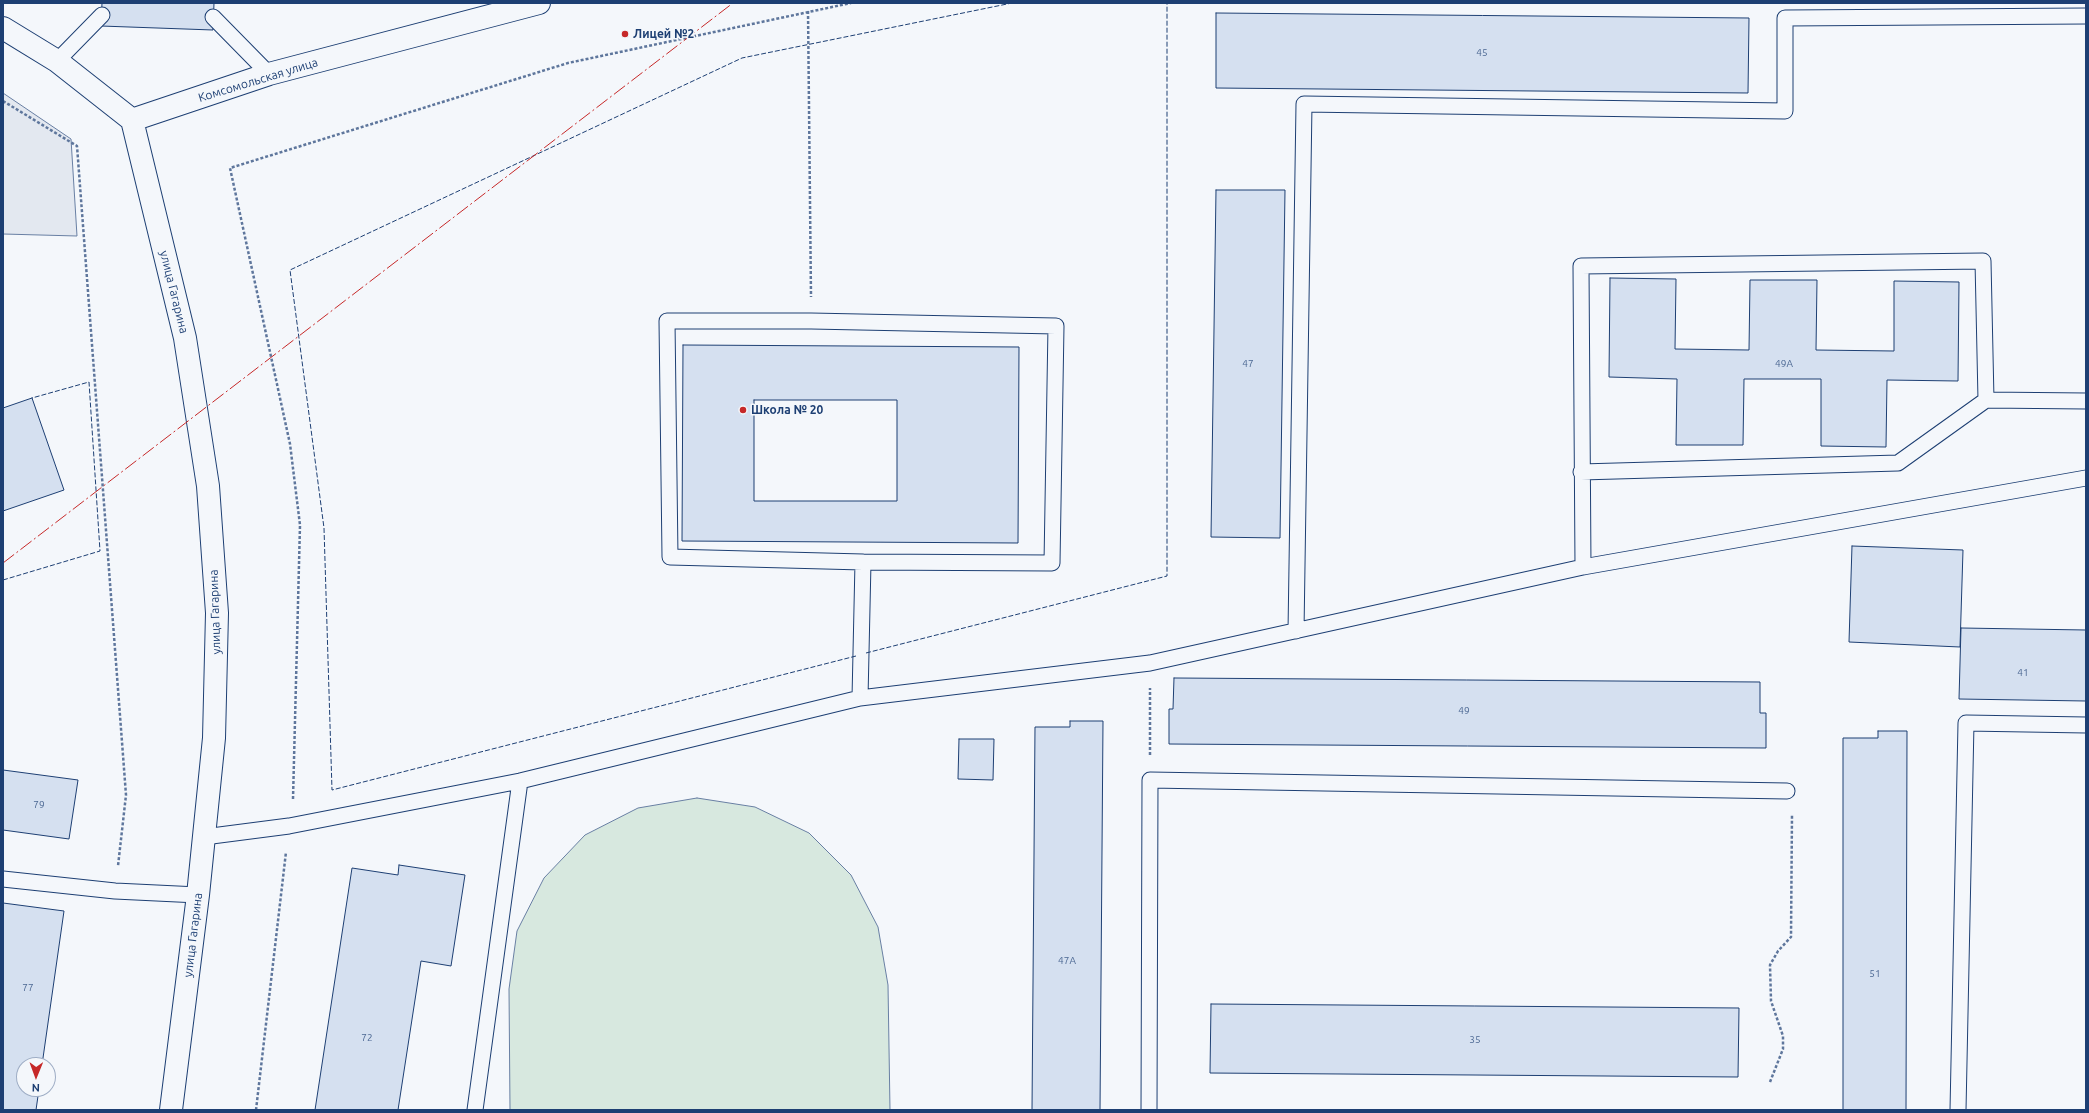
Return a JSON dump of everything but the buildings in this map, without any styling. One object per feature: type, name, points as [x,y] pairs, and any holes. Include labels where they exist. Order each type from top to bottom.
[{"type":"main road","name":"Комсомольская улица","points":[[132,120],[269,74],[539,3]]},
{"type":"main road","points":[[3,28],[57,61],[132,120]]},
{"type":"main road","name":"улица Гагарина","points":[[132,120],[185,338],[208,486],[217,613],[214,738],[198,895],[171,1110]]},
{"type":"lane","points":[[57,61],[102,15]]},
{"type":"lane","points":[[1296,631],[1304,104],[1785,111],[1785,18],[2086,16]]},
{"type":"lane","points":[[213,18],[269,74]]},
{"type":"lane","points":[[1582,567],[1581,266],[1983,261],[1986,400]]},
{"type":"lane","points":[[667,321],[811,321],[1056,326],[1052,563],[863,562],[670,557],[667,321]]},
{"type":"lane","points":[[1582,472],[1898,463],[1986,400],[2086,401]]},
{"type":"lane","points":[[204,837],[289,826],[520,781],[860,698],[1150,663],[1582,567],[2086,478]]},
{"type":"lane","points":[[860,698],[863,562]]},
{"type":"lane","points":[[1958,1110],[1966,723],[2086,725]]},
{"type":"lane","points":[[1149,1110],[1150,780],[1787,791]]},
{"type":"lane","points":[[475,1110],[520,781]]},
{"type":"lane","points":[[3,878],[115,891],[198,895]]},
{"type":"path","points":[[831,3],[832,7]]},
{"type":"path","points":[[256,1110],[293,793],[300,525],[290,444],[230,168],[568,64],[808,11],[852,3]]},
{"type":"path","points":[[808,11],[811,321]]},
{"type":"path","points":[[3,101],[77,146],[126,795],[115,891]]},
{"type":"path","points":[[1150,663],[1150,780]]},
{"type":"path","points":[[1770,1082],[1783,1049],[1783,1036],[1771,1001],[1770,965],[1778,951],[1790,937],[1792,805],[1787,791]]},
{"type":"shaded area","points":[[3,93],[71,139],[77,236],[3,234]]},
{"type":"shaded area","points":[[697,798],[755,807],[809,833],[851,875],[878,927],[888,985],[890,1110],[510,1110],[509,989],[517,931],[544,878],[585,835],[638,808]]},
{"type":"fence","points":[[856,656],[332,790],[324,528],[290,270],[742,58],[1012,3]]},
{"type":"fence","points":[[866,653],[1167,576],[1167,3]]},
{"type":"fence","points":[[3,580],[100,551],[89,382],[32,398]]},
{"type":"power","points":[[3,563],[733,3]]},
{"type":"place","name":"Лицей №2","points":[[625,34]]},
{"type":"place","name":"Школа № 20","points":[[743,410]]}]
